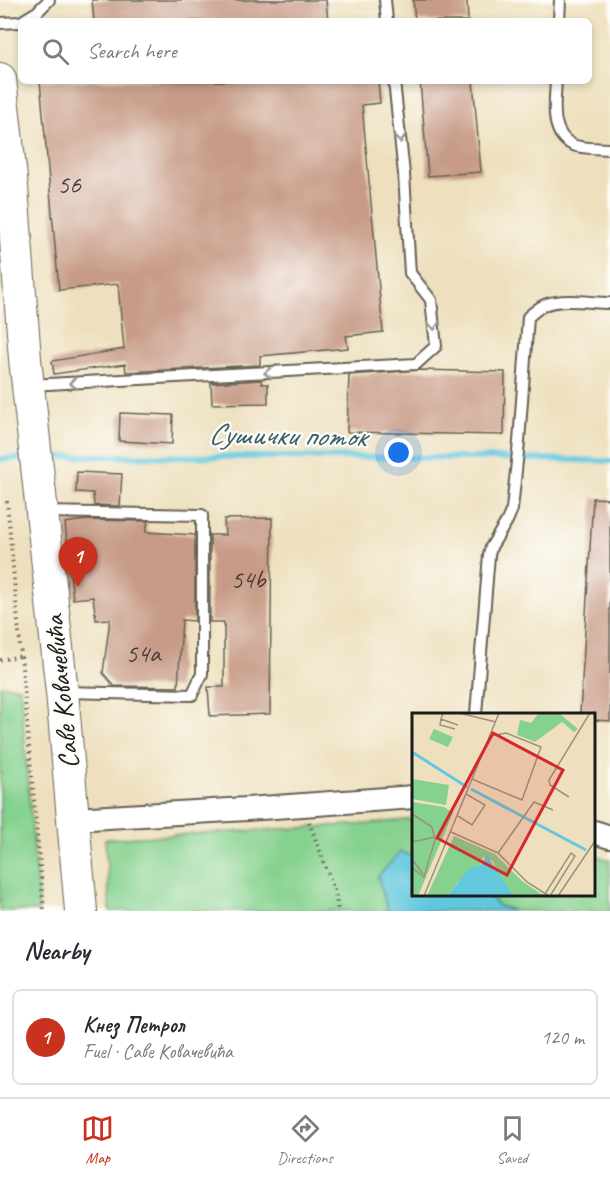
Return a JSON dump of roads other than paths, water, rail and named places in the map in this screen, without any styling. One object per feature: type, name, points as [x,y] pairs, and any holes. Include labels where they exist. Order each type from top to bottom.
[{"type":"street","name":"Саве Ковачевића","points":[[0,79],[12,187],[28,385],[62,692],[81,911]]},
{"type":"street","points":[[73,819],[412,797]]},
{"type":"street","points":[[595,832],[610,837]]},
{"type":"lane","points":[[27,18],[49,0]]},
{"type":"lane","points":[[385,0],[387,18]]},
{"type":"lane","points":[[559,18],[560,0]]},
{"type":"lane","points":[[0,23],[18,21]]},
{"type":"lane","points":[[28,385],[416,364],[436,346],[431,300],[410,273],[404,174],[394,84]]},
{"type":"lane","points":[[556,84],[555,117],[561,135],[573,145],[610,148]]},
{"type":"lane","points":[[476,713],[490,547],[512,509],[528,317],[546,304],[557,302],[610,303]]},
{"type":"lane","points":[[40,503],[202,515],[202,674],[192,694],[62,692]]},
{"type":"water","points":[[400,852],[412,856],[412,896],[489,896],[497,905],[514,911],[388,911],[378,877]]},
{"type":"waterway","name":"Сушички поток","points":[[46,457],[494,458],[610,461]]},
{"type":"waterway","name":"Сушички поток","points":[[0,459],[26,458]]},
{"type":"place","name":"Кнез Петрол","points":[[78,587]]}]
